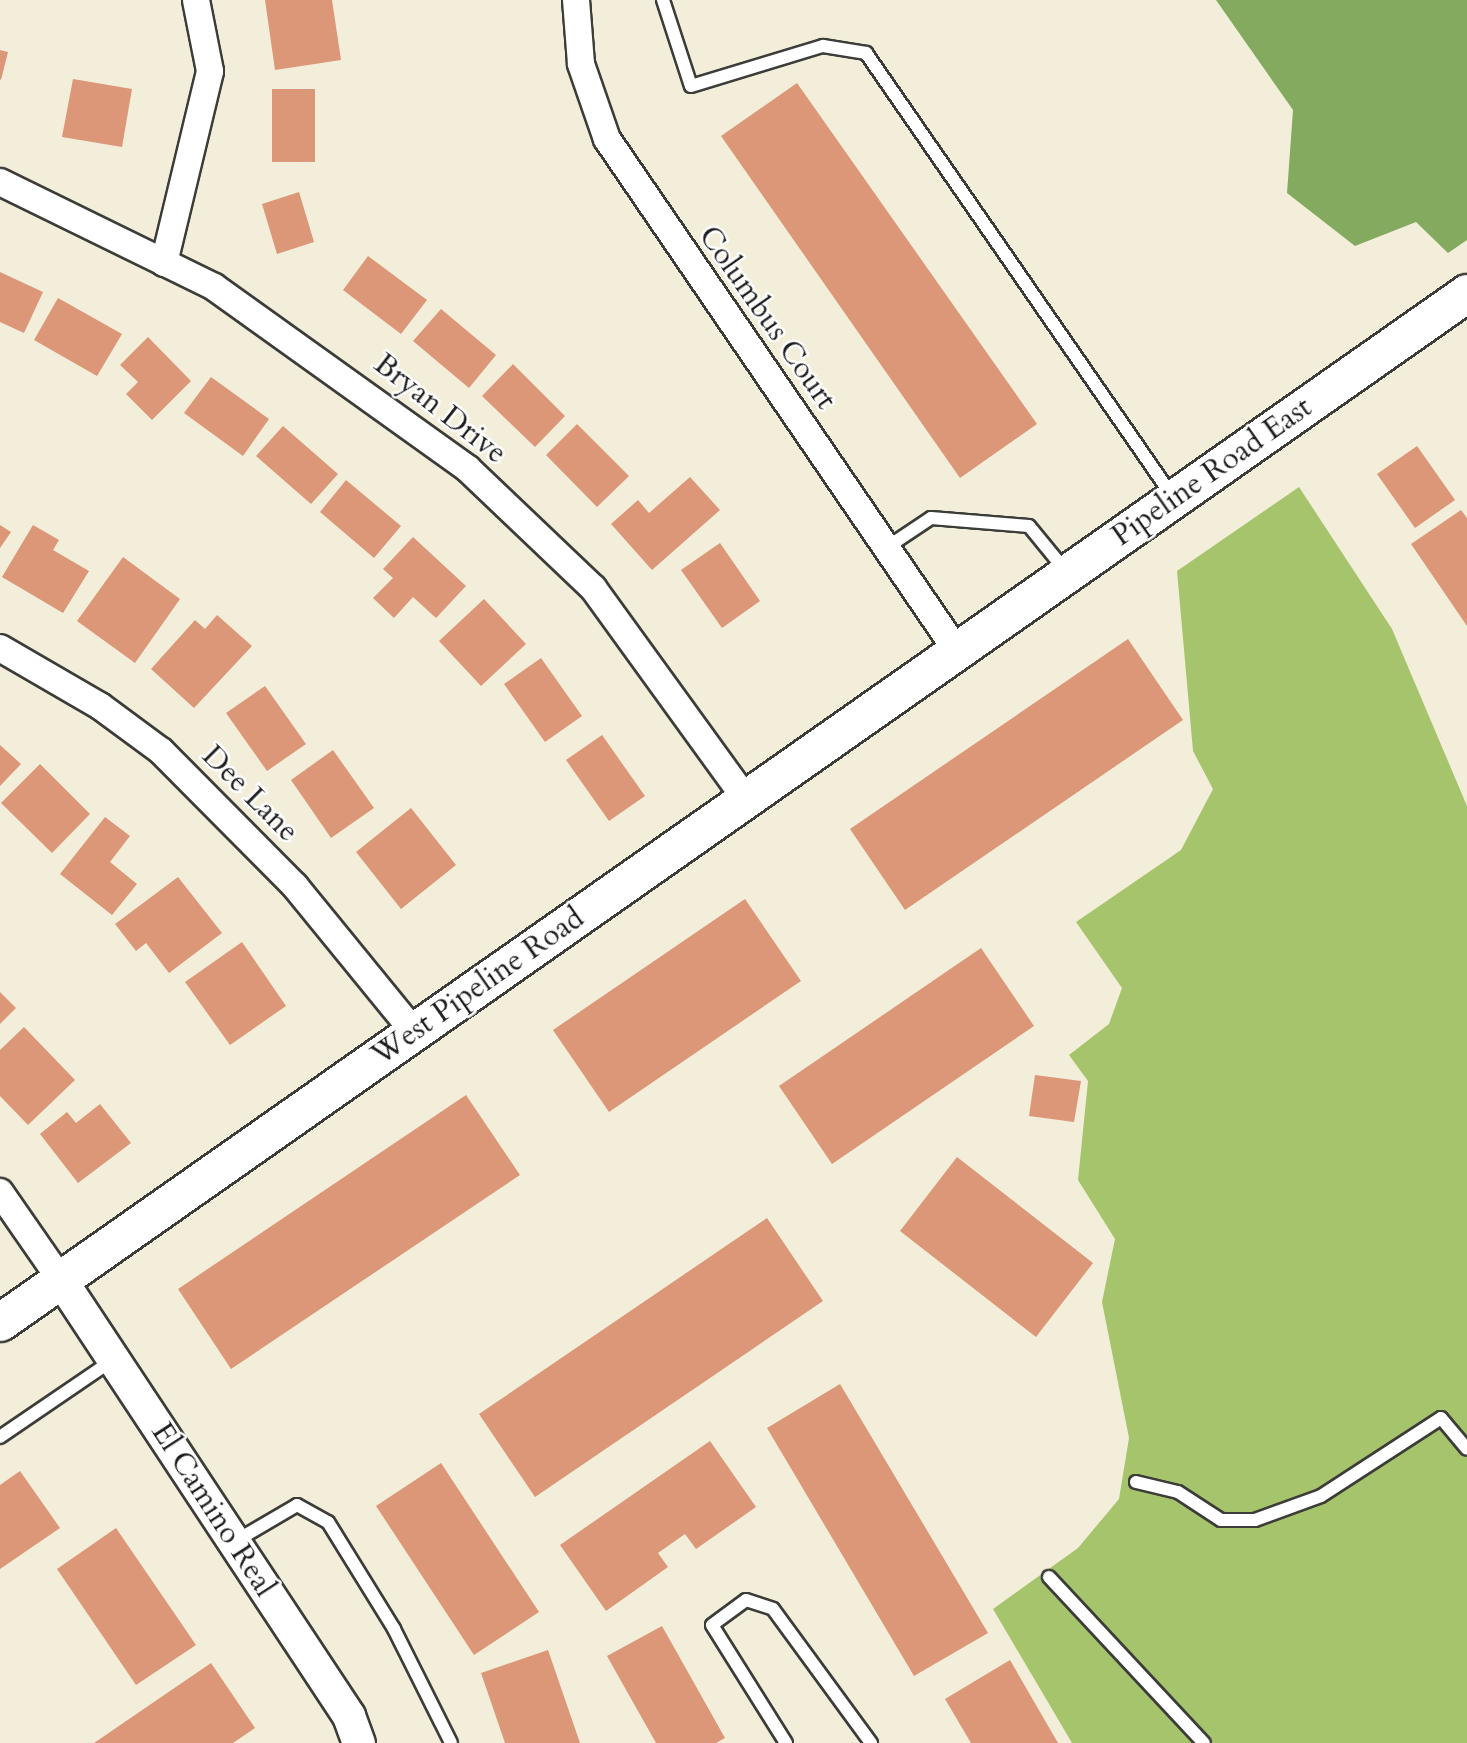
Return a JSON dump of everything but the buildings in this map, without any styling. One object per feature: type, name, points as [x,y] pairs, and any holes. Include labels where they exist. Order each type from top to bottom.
[{"type":"main road","name":"Pipeline Road East","points":[[957,651],[1466,297]]},
{"type":"main road","name":"West Pipeline Road","points":[[0,1322],[957,651]]},
{"type":"street","points":[[164,263],[210,71],[196,0]]},
{"type":"street","name":"Columbus Court","points":[[576,0],[581,64],[607,139],[957,651]]},
{"type":"street","name":"Bryan Drive","points":[[0,182],[225,295],[468,469],[593,588],[746,799]]},
{"type":"street","name":"Dee Lane","points":[[0,648],[100,706],[160,751],[295,886],[414,1032]]},
{"type":"street","points":[[0,1192],[61,1280]]},
{"type":"street","name":"El Camino Real","points":[[61,1280],[234,1542],[352,1740]]},
{"type":"lane","points":[[663,0],[691,86],[823,46],[866,53],[1174,498]]},
{"type":"lane","points":[[886,548],[932,518],[1029,526],[1068,573]]},
{"type":"lane","points":[[0,1437],[114,1360]]},
{"type":"lane","points":[[1136,1482],[1178,1492],[1221,1520],[1255,1520],[1321,1496],[1373,1467],[1441,1418],[1467,1449]]},
{"type":"lane","points":[[234,1542],[297,1505],[328,1522],[394,1629],[451,1743]]},
{"type":"lane","points":[[1049,1577],[1204,1743]]},
{"type":"lane","points":[[786,1743],[712,1625],[746,1600],[773,1609],[871,1743]]},
{"type":"green space","points":[[1216,0],[1467,0],[1467,240],[1448,253],[1416,222],[1355,246],[1287,193],[1293,110]]},
{"type":"green space","points":[[1299,487],[1392,629],[1467,806],[1467,1743],[1072,1743],[993,1609],[1078,1548],[1119,1499],[1129,1438],[1102,1302],[1115,1239],[1078,1180],[1088,1081],[1069,1055],[1109,1024],[1122,988],[1076,922],[1181,850],[1213,789],[1193,751],[1177,571]]}]
